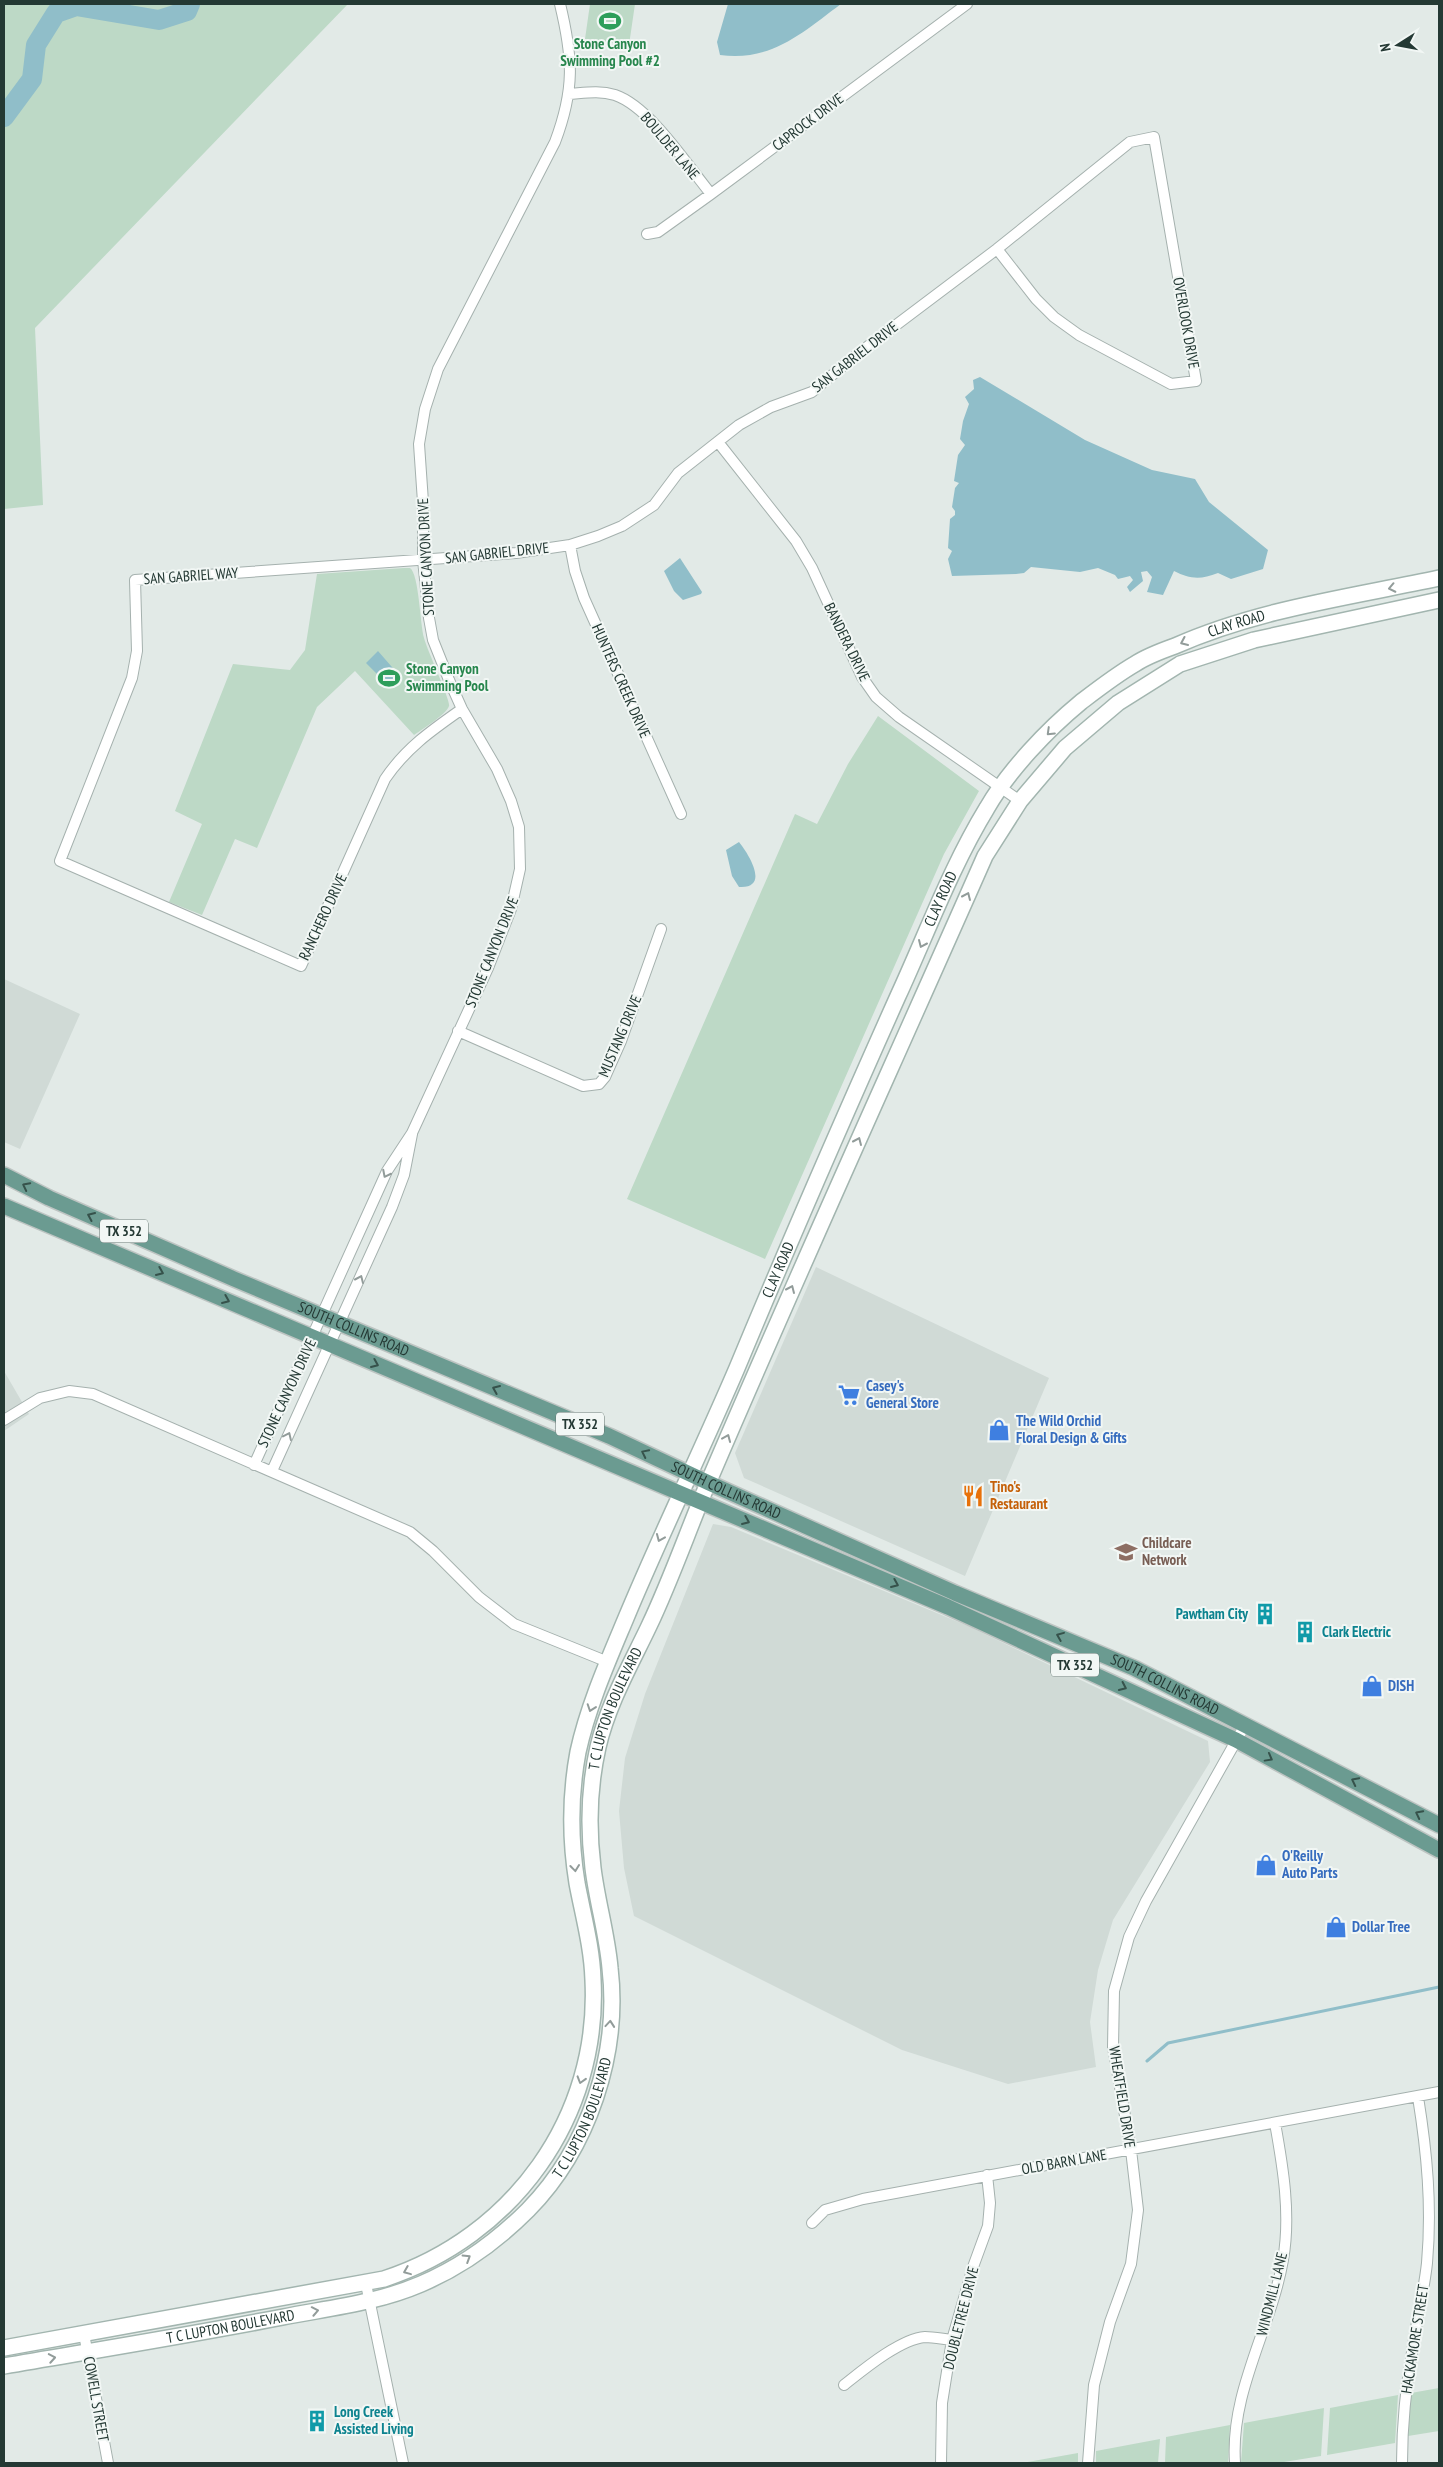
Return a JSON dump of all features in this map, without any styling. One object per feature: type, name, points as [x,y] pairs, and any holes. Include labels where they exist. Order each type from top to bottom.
[{"type":"main road","name":"SOUTH COLLINS ROAD","points":[[4,1175],[49,1198],[340,1324],[609,1436],[708,1483],[938,1585],[952,1600],[1236,1740],[1439,1850]]},
{"type":"main road","points":[[38,1220],[49,1198]]},
{"type":"main road","name":"SOUTH COLLINS ROAD","points":[[4,1206],[931,1600],[952,1600],[1134,1668],[1439,1825]]},
{"type":"main road","points":[[931,1600],[938,1585]]},
{"type":"street","name":"STONE CANYON DRIVE","points":[[254,1465],[387,1172],[412,1133],[512,908],[518,889],[521,845],[511,801],[501,777],[462,709],[433,640],[426,601],[423,560],[423,502],[419,444],[425,409],[438,369],[555,142],[566,111],[571,74],[568,36],[560,4]]},
{"type":"street","name":"CAPROCK DRIVE","points":[[647,234],[658,232],[711,194],[967,4]]},
{"type":"street","name":"BOULDER LANE","points":[[568,94],[596,92],[614,95],[630,102],[646,114],[711,194]]},
{"type":"street","name":"SAN GABRIEL DRIVE","points":[[423,560],[570,545],[622,526],[654,505],[678,473],[739,425],[771,407],[812,392],[855,356],[997,249],[1130,142],[1154,137]]},
{"type":"street","name":"OVERLOOK DRIVE","points":[[997,249],[1036,299],[1054,317],[1079,336],[1172,384],[1196,381],[1154,137]]},
{"type":"street","name":"BANDERA DRIVE","points":[[718,442],[796,541],[812,568],[862,677],[876,698],[899,717],[1020,801]]},
{"type":"street","name":"HUNTERS CREEK DRIVE","points":[[570,545],[575,572],[584,598],[681,814]]},
{"type":"street","name":"SAN GABRIEL WAY","points":[[60,861],[132,678],[137,651],[135,580],[423,560]]},
{"type":"street","name":"CLAY ROAD","points":[[689,1473],[856,1090],[960,859],[988,804],[1032,749],[1079,704],[1136,662],[1202,634],[1265,614],[1439,578]]},
{"type":"street","name":"CLAY ROAD","points":[[708,1483],[792,1286],[985,856],[1020,801],[1065,748],[1118,703],[1180,664],[1254,640],[1439,600]]},
{"type":"street","name":"RANCHERO DRIVE","points":[[60,861],[302,966],[385,779],[398,760],[416,742],[462,709]]},
{"type":"street","name":"MUSTANG DRIVE","points":[[458,1031],[583,1086],[599,1084],[605,1077],[621,1041],[661,929]]},
{"type":"street","name":"STONE CANYON DRIVE","points":[[272,1471],[380,1234],[404,1175],[412,1133]]},
{"type":"street","points":[[362,1226],[380,1234]]},
{"type":"street","points":[[4,1420],[40,1398],[69,1391],[93,1394],[410,1532],[434,1551],[479,1597],[514,1624],[626,1670]]},
{"type":"street","name":"T C LUPTON BOULEVARD","points":[[4,2348],[366,2284],[423,2265],[470,2237],[495,2217],[522,2188],[556,2141],[580,2086],[592,2026],[592,1965],[573,1850],[572,1811],[575,1774],[584,1729],[608,1662],[689,1473]]},
{"type":"street","name":"T C LUPTON BOULEVARD","points":[[4,2366],[370,2300],[421,2284],[487,2246],[518,2220],[541,2196],[572,2150],[598,2088],[611,2024],[610,1966],[590,1841],[593,1774],[602,1731],[626,1670],[663,1595],[708,1483]]},
{"type":"street","name":"WHEATFIELD DRIVE","points":[[1088,2463],[1094,2385],[1108,2330],[1131,2264],[1138,2210],[1131,2150],[1113,2047],[1114,1991],[1129,1936],[1245,1725]]},
{"type":"street","points":[[582,1905],[599,1902]]},
{"type":"street","name":"OLD BARN LANE","points":[[812,2223],[825,2210],[844,2205],[987,2176],[1439,2092]]},
{"type":"street","name":"HACKAMORE STREET","points":[[1402,2463],[1402,2429],[1412,2348],[1427,2264],[1430,2205],[1427,2152],[1418,2097]]},
{"type":"street","name":"WINDMILL LANE","points":[[1235,2463],[1239,2408],[1270,2313],[1283,2259],[1284,2176],[1276,2123]]},
{"type":"street","points":[[556,2141],[572,2150]]},
{"type":"street","name":"DOUBLETREE DRIVE","points":[[941,2463],[942,2403],[952,2340],[973,2267],[988,2226],[990,2203],[987,2176]]},
{"type":"street","points":[[366,2284],[403,2463]]},
{"type":"street","name":"COWELL STREET","points":[[84,2334],[108,2463]]},
{"type":"street","points":[[844,2385],[872,2364],[904,2345],[924,2337],[952,2340]]},
{"type":"shaded area","points":[[4,979],[80,1014],[20,1149],[4,1142]]},
{"type":"shaded area","points":[[816,1267],[1049,1378],[965,1576],[744,1478],[735,1453]]},
{"type":"shaded area","points":[[4,1371],[29,1414],[4,1431]]},
{"type":"shaded area","points":[[713,1524],[731,1527],[968,1626],[1208,1741],[1210,1762],[1113,1920],[1098,1970],[1090,2022],[1096,2067],[1008,2084],[902,2050],[634,1916],[624,1868],[619,1811],[625,1758],[645,1694]]},
{"type":"green space","points":[[4,4],[348,4],[35,328],[43,505],[4,509]]},
{"type":"green space","name":"Stone Canyon Swimming Pool #2","points":[[590,4],[635,4],[629,45],[585,39]]},
{"type":"green space","points":[[410,568],[413,572],[424,638],[449,702],[447,709],[414,735],[355,671],[317,707],[257,848],[235,839],[202,915],[169,902],[202,824],[175,811],[233,664],[290,670],[305,650],[317,574]]},
{"type":"green space","points":[[878,716],[979,791],[944,854],[765,1259],[627,1199],[795,814],[817,824],[848,764]]},
{"type":"green space","points":[[1439,2388],[1439,2431],[1408,2436],[1411,2393]]},
{"type":"green space","points":[[1398,2395],[1395,2443],[1327,2455],[1330,2408]]},
{"type":"green space","points":[[1324,2408],[1321,2456],[1278,2463],[1241,2463],[1244,2423]]},
{"type":"green space","points":[[1230,2425],[1228,2463],[1165,2463],[1166,2437]]},
{"type":"green space","points":[[1160,2439],[1158,2463],[1096,2463],[1096,2451]]},
{"type":"green space","points":[[1078,2453],[1078,2463],[1022,2463]]},
{"type":"water","points":[[728,4],[841,4],[786,43],[756,54],[739,56],[720,55],[717,42]]},
{"type":"water","points":[[980,377],[1085,440],[1152,470],[1195,479],[1209,502],[1268,550],[1263,569],[1231,579],[1218,573],[1195,578],[1174,571],[1163,595],[1147,592],[1152,577],[1147,571],[1141,572],[1143,581],[1130,592],[1127,587],[1133,580],[1130,576],[1118,579],[1115,575],[1098,568],[1080,572],[1031,567],[1024,573],[1016,574],[952,576],[948,559],[952,551],[948,548],[950,519],[955,515],[952,507],[955,488],[959,483],[954,481],[958,455],[965,445],[960,439],[963,421],[969,404],[965,397],[974,389],[973,380]]},
{"type":"water","points":[[680,558],[702,592],[683,600],[674,591],[664,571]]},
{"type":"water","points":[[378,651],[398,674],[387,685],[382,685],[379,681],[381,678],[366,663]]},
{"type":"water","points":[[739,842],[754,869],[754,882],[749,886],[739,887],[732,876],[726,850]]},
{"type":"waterway","points":[[4,117],[32,79],[36,45],[56,13],[76,6],[159,20],[187,11],[190,4]]},
{"type":"waterway","points":[[1147,2061],[1168,2043],[1439,1987]]},
{"type":"place","name":"Stone Canyon Swimming Pool #2","points":[[610,21]]},
{"type":"place","name":"Stone Canyon Swimming Pool","points":[[389,678]]},
{"type":"place","name":"Casey's General Store","points":[[849,1395]]},
{"type":"place","name":"The Wild Orchid Floral Design & Gifts","points":[[999,1430]]},
{"type":"place","name":"Tino's Restaurant","points":[[973,1496]]},
{"type":"place","name":"Childcare Network","points":[[1126,1552]]},
{"type":"place","name":"Pawtham City","points":[[1265,1614]]},
{"type":"place","name":"Clark Electric","points":[[1305,1632]]},
{"type":"place","name":"DISH","points":[[1372,1686]]},
{"type":"place","name":"O'Reilly Auto Parts","points":[[1266,1865]]},
{"type":"place","name":"Dollar Tree","points":[[1336,1927]]},
{"type":"place","name":"Long Creek Assisted Living","points":[[317,2421]]}]
